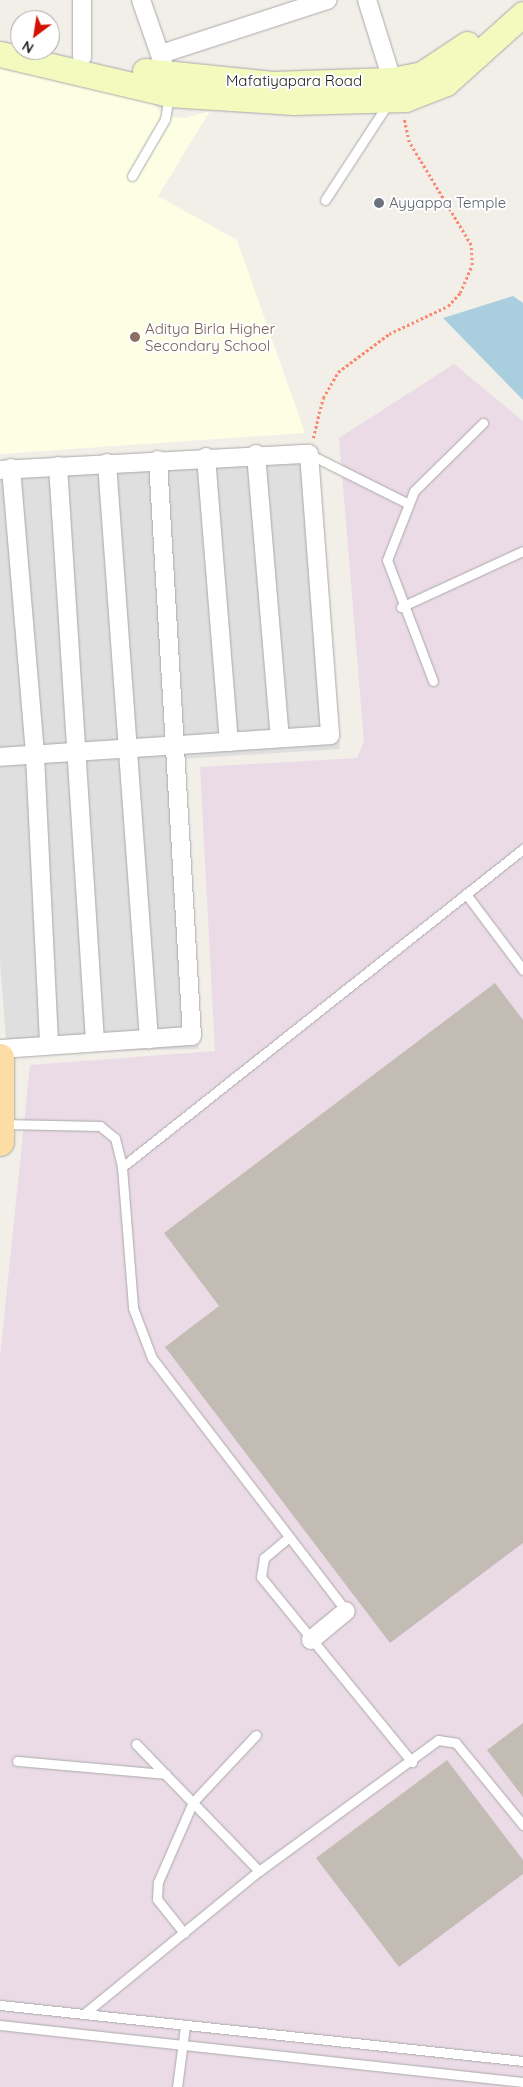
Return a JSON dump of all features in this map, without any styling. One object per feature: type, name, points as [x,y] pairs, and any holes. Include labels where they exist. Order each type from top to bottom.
[{"type":"main road","points":[[1,1070],[1,1133]]},
{"type":"street","points":[[82,0],[82,57]]},
{"type":"street","points":[[141,0],[166,75]]},
{"type":"street","points":[[0,54],[166,75],[327,0]]},
{"type":"street","points":[[367,0],[396,93],[446,83],[523,14]]},
{"type":"street","name":"Mafatiyapara Road","points":[[60,52],[166,75],[396,93],[440,65],[495,22],[513,0]]},
{"type":"street","points":[[256,454],[280,738]]},
{"type":"street","points":[[0,757],[35,756],[172,747],[330,735],[309,454],[256,454],[6,469],[35,756],[49,1044]]},
{"type":"street","points":[[206,457],[229,742]]},
{"type":"street","points":[[0,1049],[49,1044],[192,1036],[172,747],[158,460]]},
{"type":"street","points":[[107,463],[148,1039]]},
{"type":"street","points":[[58,466],[95,1042]]},
{"type":"street","points":[[312,1640],[346,1611]]},
{"type":"lane","points":[[132,176],[166,119],[166,75]]},
{"type":"lane","points":[[325,200],[396,93]]},
{"type":"lane","points":[[433,681],[401,607],[387,560],[407,503],[425,476],[483,423]]},
{"type":"lane","points":[[309,454],[407,503]]},
{"type":"lane","points":[[401,607],[523,551]]},
{"type":"lane","points":[[122,1167],[523,849]]},
{"type":"lane","points":[[466,894],[523,970]]},
{"type":"lane","points":[[1,1133],[100,1126],[115,1138],[122,1167],[133,1308],[152,1358],[346,1611]]},
{"type":"lane","points":[[289,1537],[264,1558],[261,1577],[412,1762]]},
{"type":"lane","points":[[184,1933],[155,1892],[192,1802],[256,1735]]},
{"type":"lane","points":[[84,2014],[260,1871],[412,1762],[438,1740],[456,1743],[523,1825]]},
{"type":"lane","points":[[136,1744],[260,1871]]},
{"type":"lane","points":[[17,1761],[165,1774]]},
{"type":"lane","points":[[0,2005],[523,2061]]},
{"type":"lane","points":[[0,2025],[183,2043],[523,2082]]},
{"type":"lane","points":[[177,2087],[185,2026]]},
{"type":"path","points":[[309,454],[323,398],[338,372],[389,334],[448,306],[460,292],[472,264],[471,245],[405,134],[396,93]]},
{"type":"shaded area","name":"Aditya Birla Higher Secondary School","points":[[0,62],[145,96],[165,116],[184,118],[210,111],[158,196],[237,240],[305,433],[0,454]]},
{"type":"shaded area","points":[[454,364],[523,421],[523,2087],[0,2087],[0,1357],[30,1065],[215,1051],[200,767],[357,758],[364,741],[339,438]]},
{"type":"shaded area","points":[[309,458],[340,749],[180,759],[199,1049],[7,1053],[0,961],[0,480]]},
{"type":"water","points":[[513,296],[523,303],[523,400],[443,318]]},
{"type":"building","points":[[495,983],[523,1020],[523,1543],[390,1643],[165,1347],[219,1306],[164,1233]]},
{"type":"building","points":[[523,1723],[523,1797],[487,1750]]},
{"type":"building","points":[[447,1760],[523,1860],[523,1874],[399,1967],[316,1858]]},
{"type":"place","name":"Ayyappa Temple","points":[[379,203]]},
{"type":"place","name":"Aditya Birla Higher Secondary School","points":[[135,337]]}]
